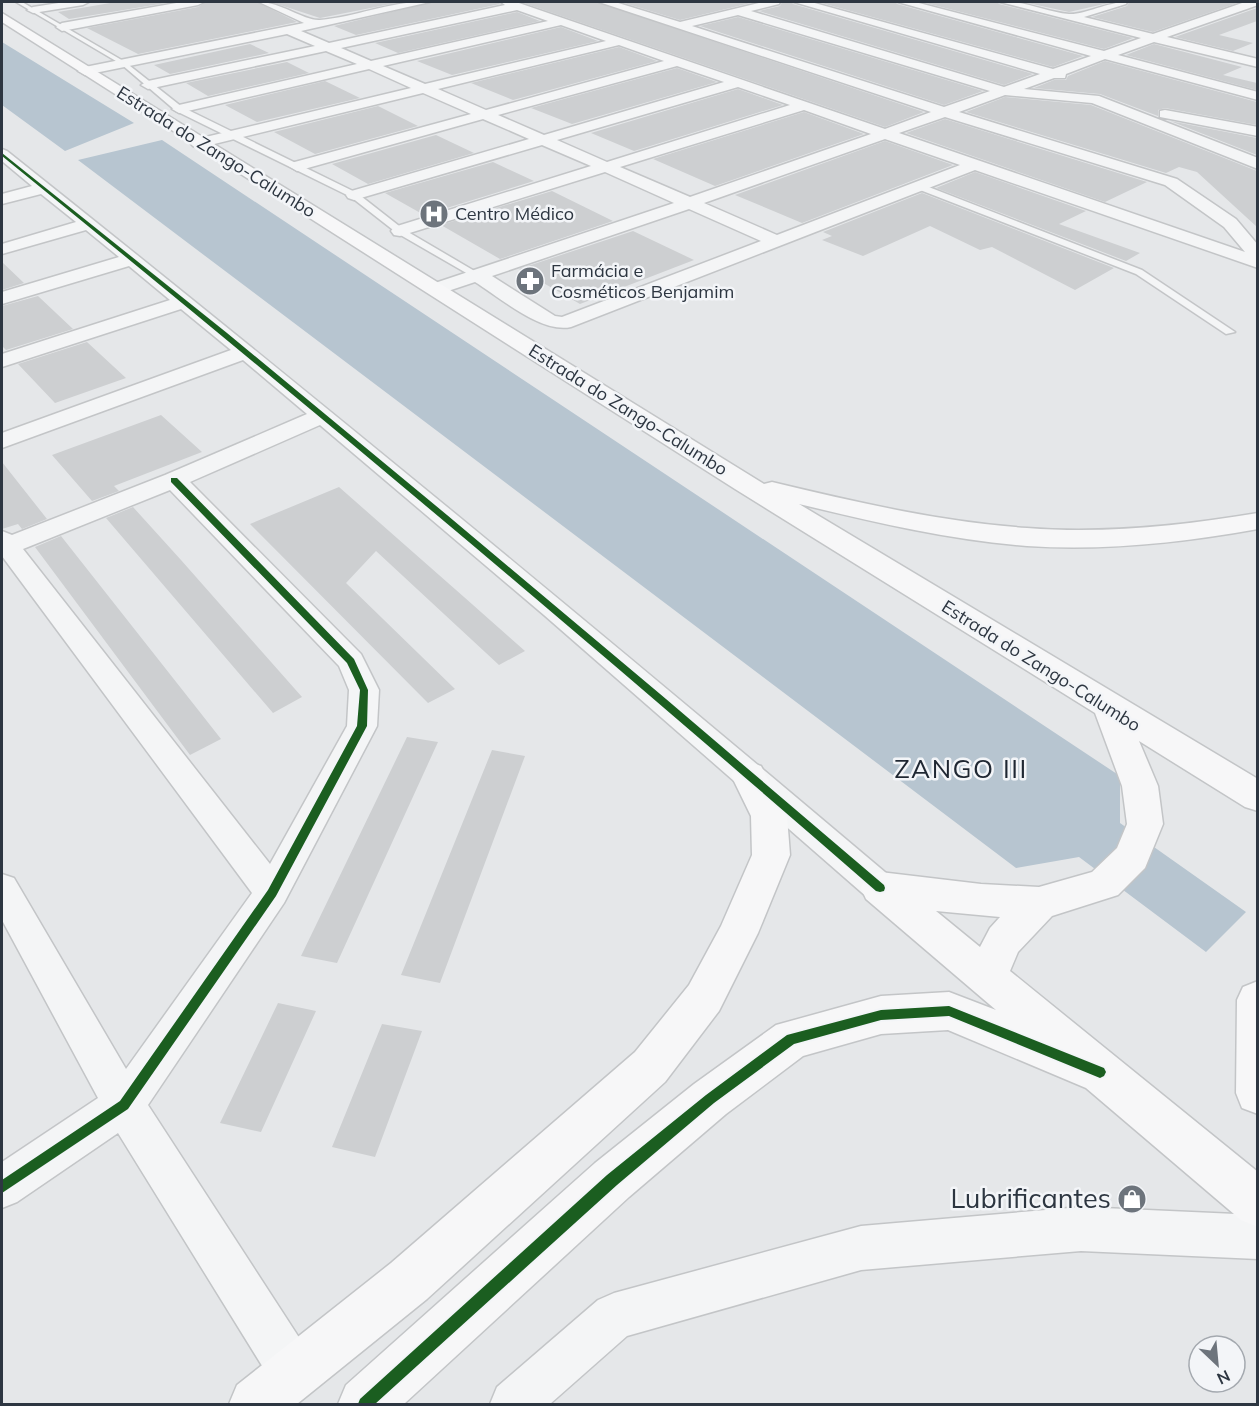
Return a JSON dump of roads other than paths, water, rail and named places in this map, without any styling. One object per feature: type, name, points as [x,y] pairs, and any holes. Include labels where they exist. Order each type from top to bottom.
[{"type":"main road","name":"Estrada do Zango-Calumbo","points":[[2,17],[198,143],[436,289],[744,483],[1257,797]]},
{"type":"main road","points":[[744,483],[872,514],[946,528],[1027,537],[1126,538],[1205,531],[1257,521]]},
{"type":"main road","points":[[880,888],[1039,903],[1104,884],[1132,857],[1145,824],[1140,786],[1110,709]]},
{"type":"main road","points":[[256,1404],[410,1281],[650,1066],[704,998],[738,933],[771,855],[769,816],[749,775]]},
{"type":"main road","points":[[880,888],[1257,1203]]},
{"type":"main road","points":[[986,977],[1004,940],[1039,903]]},
{"type":"main road","points":[[1257,1000],[1257,1093]]},
{"type":"main road","points":[[365,1404],[612,1180],[710,1099],[791,1039],[881,1015],[949,1011],[1100,1072]]},
{"type":"street","points":[[33,10],[83,2]]},
{"type":"street","points":[[62,27],[198,2]]},
{"type":"street","points":[[264,2],[317,24]]},
{"type":"street","points":[[85,71],[424,2]]},
{"type":"street","points":[[605,2],[1179,186],[1230,223],[1257,257]]},
{"type":"street","points":[[198,143],[775,2]]},
{"type":"street","points":[[800,2],[1056,72],[1094,99],[1257,164]]},
{"type":"street","points":[[904,2],[1257,96]]},
{"type":"street","points":[[1012,2],[1257,63]]},
{"type":"street","points":[[1070,18],[1122,2]]},
{"type":"street","points":[[436,289],[690,203],[1256,2]]},
{"type":"street","points":[[276,7],[294,3]]},
{"type":"street","points":[[148,85],[328,47],[513,4],[1257,263]]},
{"type":"street","points":[[717,5],[1004,91],[1094,99],[1257,132]]},
{"type":"street","points":[[179,109],[562,21]]},
{"type":"street","points":[[289,30],[777,241]]},
{"type":"street","points":[[1228,56],[1248,49]]},
{"type":"street","points":[[297,166],[679,61]]},
{"type":"street","points":[[354,195],[740,82]]},
{"type":"street","points":[[400,231],[609,168],[805,105]]},
{"type":"street","points":[[2,154],[247,351],[615,659],[880,888]]},
{"type":"street","points":[[478,276],[550,321],[564,324],[976,164]]},
{"type":"street","points":[[2,199],[44,188]]},
{"type":"street","points":[[2,249],[89,225]]},
{"type":"street","points":[[2,298],[133,259]]},
{"type":"street","points":[[2,361],[186,302]]},
{"type":"street","points":[[2,441],[247,351]]},
{"type":"street","points":[[272,893],[3,545],[174,480],[323,415]]},
{"type":"street","points":[[2,1187],[124,1105],[272,893],[362,726],[364,690],[351,660],[174,480]]},
{"type":"street","points":[[7,914],[124,1105],[294,1373]]},
{"type":"street","points":[[514,1404],[614,1316],[861,1248],[1081,1229],[1257,1237]]},
{"type":"lane","points":[[19,2],[123,63],[179,109],[270,156],[297,166],[354,195],[400,231],[478,276]]},
{"type":"lane","points":[[918,186],[1139,272],[1230,332]]},
{"type":"place","name":"Centro Médico","points":[[434,214]]},
{"type":"place","name":"Farmácia e Cosméticos Benjamim","points":[[530,281]]},
{"type":"place","name":"Lubrificantes","points":[[1132,1199]]},
{"type":"district","name":"ZANGO III","points":[[961,769]]}]
